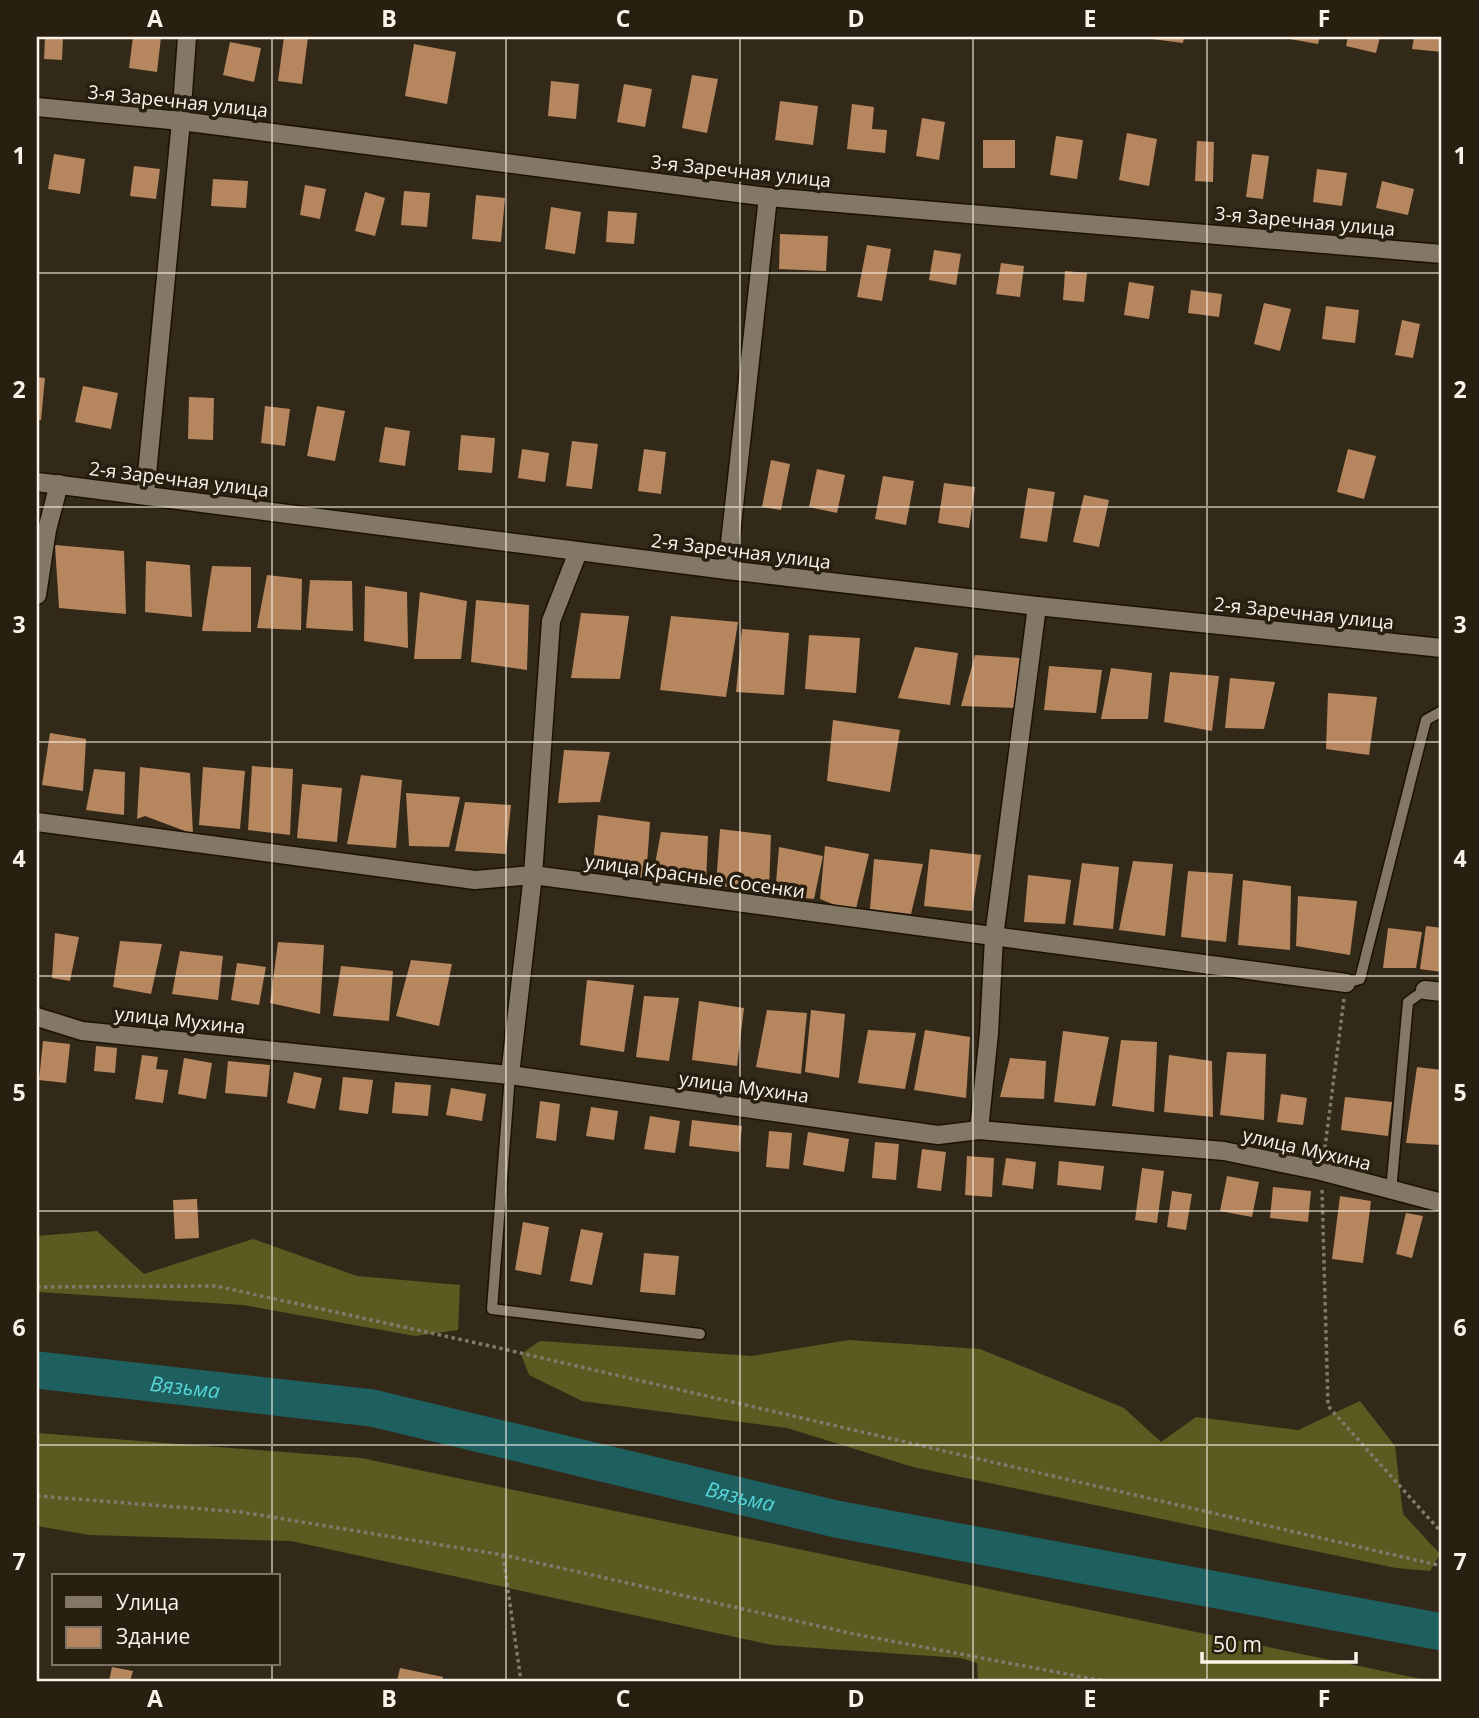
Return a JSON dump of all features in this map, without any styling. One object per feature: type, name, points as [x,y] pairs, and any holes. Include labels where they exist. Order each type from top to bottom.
[{"type":"street","points":[[145,495],[187,37]]},
{"type":"street","name":"3-я Заречная улица","points":[[37,107],[181,121],[768,197],[1442,254]]},
{"type":"street","points":[[727,570],[768,197]]},
{"type":"street","name":"2-я Заречная улица","points":[[37,482],[578,552],[1037,607],[1442,648]]},
{"type":"street","points":[[37,595],[47,530],[59,484]]},
{"type":"street","points":[[510,1075],[533,875],[551,621],[578,552]]},
{"type":"street","points":[[979,1130],[989,1033],[994,937],[1037,607]]},
{"type":"street","name":"улица Красные Сосенки","points":[[37,822],[475,880],[533,875],[1346,983]]},
{"type":"street","name":"улица Мухина","points":[[37,1017],[82,1031],[510,1075],[938,1135],[979,1130],[1224,1151],[1321,1171],[1442,1203]]},
{"type":"lane","points":[[1346,983],[1360,979],[1426,720],[1442,711]]},
{"type":"lane","points":[[1391,1191],[1408,1002],[1433,991]]},
{"type":"lane","points":[[510,1075],[492,1309],[699,1334]]},
{"type":"path","points":[[1346,983],[1321,1171],[1328,1406],[1442,1533]]},
{"type":"path","points":[[37,1287],[216,1286],[499,1348],[1442,1566]]},
{"type":"path","points":[[37,1496],[241,1512],[503,1555],[854,1634],[1104,1681]]},
{"type":"path","points":[[503,1555],[521,1681]]},
{"type":"shaded area","points":[[97,1231],[144,1274],[253,1239],[357,1276],[460,1285],[458,1330],[415,1336],[243,1305],[37,1292],[37,1236]]},
{"type":"shaded area","points":[[849,1340],[980,1349],[1124,1408],[1161,1442],[1196,1417],[1298,1430],[1360,1401],[1395,1446],[1403,1514],[1440,1554],[1430,1571],[1396,1568],[913,1467],[787,1428],[582,1401],[529,1375],[521,1354],[540,1341],[752,1356]]},
{"type":"shaded area","points":[[37,1433],[361,1458],[1431,1681],[978,1681],[977,1663],[960,1658],[772,1645],[291,1541],[89,1535],[37,1526]]},
{"type":"building","points":[[45,37],[63,37],[62,60],[44,59]]},
{"type":"building","points":[[133,37],[161,37],[157,72],[129,68]]},
{"type":"building","points":[[284,37],[308,37],[302,84],[278,81]]},
{"type":"building","points":[[1152,37],[1184,37],[1183,43]]},
{"type":"building","points":[[1290,37],[1320,37],[1318,44]]},
{"type":"building","points":[[1348,37],[1380,37],[1376,53],[1346,46]]},
{"type":"building","points":[[1414,37],[1442,37],[1442,52],[1412,49]]},
{"type":"building","points":[[230,42],[261,48],[254,82],[223,75]]},
{"type":"building","points":[[414,44],[456,52],[447,104],[405,96]]},
{"type":"building","points":[[692,75],[718,79],[707,133],[682,128]]},
{"type":"building","points":[[551,81],[579,84],[576,119],[548,116]]},
{"type":"building","points":[[624,84],[652,89],[645,127],[617,122]]},
{"type":"building","points":[[780,101],[818,106],[813,145],[775,140]]},
{"type":"building","points":[[852,104],[874,107],[872,129],[887,130],[885,153],[847,149]]},
{"type":"building","points":[[922,118],[945,122],[939,160],[916,156]]},
{"type":"building","points":[[1127,133],[1157,139],[1149,186],[1119,180]]},
{"type":"building","points":[[1056,136],[1083,140],[1077,179],[1050,175]]},
{"type":"building","points":[[983,140],[1015,140],[1015,168],[983,168]]},
{"type":"building","points":[[1197,141],[1214,142],[1213,182],[1195,181]]},
{"type":"building","points":[[54,154],[85,159],[80,194],[48,189]]},
{"type":"building","points":[[1252,154],[1269,156],[1263,199],[1246,197]]},
{"type":"building","points":[[134,166],[160,169],[156,199],[130,196]]},
{"type":"building","points":[[1317,169],[1347,173],[1342,206],[1313,202]]},
{"type":"building","points":[[213,179],[248,181],[246,208],[211,206]]},
{"type":"building","points":[[1382,181],[1414,189],[1408,215],[1376,208]]},
{"type":"building","points":[[305,185],[326,189],[320,219],[300,215]]},
{"type":"building","points":[[404,191],[430,193],[427,227],[401,225]]},
{"type":"building","points":[[365,192],[385,198],[375,236],[355,231]]},
{"type":"building","points":[[476,195],[505,198],[501,242],[472,239]]},
{"type":"building","points":[[551,207],[581,212],[575,254],[545,249]]},
{"type":"building","points":[[608,211],[637,213],[634,244],[606,242]]},
{"type":"building","points":[[780,234],[828,236],[826,271],[779,269]]},
{"type":"building","points":[[867,245],[891,249],[882,301],[857,297]]},
{"type":"building","points":[[934,250],[961,254],[956,285],[929,280]]},
{"type":"building","points":[[1001,263],[1024,266],[1020,297],[996,294]]},
{"type":"building","points":[[1065,271],[1087,273],[1084,302],[1063,300]]},
{"type":"building","points":[[1129,282],[1154,286],[1149,319],[1124,315]]},
{"type":"building","points":[[1191,290],[1222,294],[1219,317],[1188,313]]},
{"type":"building","points":[[1264,303],[1291,309],[1280,351],[1254,344]]},
{"type":"building","points":[[1326,306],[1359,310],[1355,343],[1322,339]]},
{"type":"building","points":[[1402,320],[1420,324],[1413,358],[1395,355]]},
{"type":"building","points":[[37,377],[45,378],[41,420],[37,420]]},
{"type":"building","points":[[83,386],[118,393],[111,429],[75,422]]},
{"type":"building","points":[[189,397],[214,398],[213,440],[188,439]]},
{"type":"building","points":[[265,406],[290,409],[285,446],[261,443]]},
{"type":"building","points":[[317,406],[345,411],[335,461],[307,456]]},
{"type":"building","points":[[385,427],[410,431],[405,466],[379,462]]},
{"type":"building","points":[[461,435],[495,438],[492,473],[458,470]]},
{"type":"building","points":[[572,441],[598,444],[592,489],[566,486]]},
{"type":"building","points":[[522,449],[549,453],[545,482],[518,478]]},
{"type":"building","points":[[644,449],[666,452],[661,494],[638,491]]},
{"type":"building","points":[[1348,449],[1376,456],[1364,499],[1337,492]]},
{"type":"building","points":[[771,460],[790,464],[781,510],[762,507]]},
{"type":"building","points":[[817,469],[845,475],[837,513],[809,507]]},
{"type":"building","points":[[883,476],[914,481],[906,525],[875,519]]},
{"type":"building","points":[[944,483],[975,487],[969,528],[938,523]]},
{"type":"building","points":[[1028,488],[1055,492],[1047,542],[1020,538]]},
{"type":"building","points":[[1084,495],[1109,500],[1099,547],[1073,542]]},
{"type":"building","points":[[55,545],[124,551],[126,614],[59,608]]},
{"type":"building","points":[[146,561],[190,565],[192,617],[145,612]]},
{"type":"building","points":[[212,566],[251,567],[251,632],[202,631]]},
{"type":"building","points":[[267,575],[302,579],[301,630],[257,628]]},
{"type":"building","points":[[310,580],[352,581],[353,631],[306,628]]},
{"type":"building","points":[[365,586],[407,592],[408,648],[364,641]]},
{"type":"building","points":[[420,592],[467,601],[461,659],[414,659]]},
{"type":"building","points":[[476,600],[529,605],[527,670],[471,662]]},
{"type":"building","points":[[581,613],[629,616],[620,679],[571,678]]},
{"type":"building","points":[[671,616],[738,622],[726,697],[660,690]]},
{"type":"building","points":[[742,629],[789,633],[784,695],[736,692]]},
{"type":"building","points":[[809,635],[860,638],[856,693],[805,689]]},
{"type":"building","points":[[915,647],[958,653],[950,705],[898,698]]},
{"type":"building","points":[[975,655],[1021,658],[1017,708],[961,706]]},
{"type":"building","points":[[1049,666],[1102,670],[1096,713],[1044,710]]},
{"type":"building","points":[[1111,668],[1152,673],[1148,719],[1101,719]]},
{"type":"building","points":[[1170,672],[1219,676],[1212,731],[1164,722]]},
{"type":"building","points":[[1230,678],[1275,682],[1264,729],[1225,728]]},
{"type":"building","points":[[1328,693],[1377,697],[1369,755],[1326,749]]},
{"type":"building","points":[[833,720],[900,730],[890,792],[827,781]]},
{"type":"building","points":[[50,733],[86,739],[83,791],[42,785]]},
{"type":"building","points":[[564,750],[610,752],[600,802],[558,803]]},
{"type":"building","points":[[252,766],[293,769],[290,835],[248,830]]},
{"type":"building","points":[[140,767],[190,773],[193,834],[145,816],[137,819]]},
{"type":"building","points":[[203,767],[245,771],[240,829],[199,825]]},
{"type":"building","points":[[94,769],[125,772],[124,815],[86,810]]},
{"type":"building","points":[[361,775],[402,780],[396,848],[347,844]]},
{"type":"building","points":[[302,784],[342,788],[337,842],[297,838]]},
{"type":"building","points":[[406,793],[460,797],[449,847],[409,846]]},
{"type":"building","points":[[465,802],[511,805],[506,854],[455,851]]},
{"type":"building","points":[[598,815],[650,822],[646,878],[592,871]]},
{"type":"building","points":[[720,829],[771,835],[769,890],[716,886]]},
{"type":"building","points":[[661,832],[708,836],[706,882],[653,875]]},
{"type":"building","points":[[825,846],[869,854],[855,913],[820,899]]},
{"type":"building","points":[[779,847],[823,856],[814,899],[775,895]]},
{"type":"building","points":[[930,849],[981,855],[972,911],[924,906]]},
{"type":"building","points":[[874,859],[923,864],[911,914],[870,909]]},
{"type":"building","points":[[1133,861],[1173,864],[1165,936],[1119,930]]},
{"type":"building","points":[[1082,863],[1119,867],[1113,929],[1073,925]]},
{"type":"building","points":[[1188,871],[1233,874],[1226,942],[1181,937]]},
{"type":"building","points":[[1028,875],[1071,880],[1065,924],[1024,922]]},
{"type":"building","points":[[1243,880],[1291,886],[1290,950],[1238,945]]},
{"type":"building","points":[[1298,896],[1357,901],[1350,955],[1296,946]]},
{"type":"building","points":[[1426,926],[1442,928],[1442,972],[1420,969]]},
{"type":"building","points":[[1388,928],[1422,932],[1416,968],[1383,968]]},
{"type":"building","points":[[55,933],[79,937],[70,981],[52,978]]},
{"type":"building","points":[[120,941],[162,944],[151,994],[113,987]]},
{"type":"building","points":[[278,942],[324,945],[320,1014],[270,1003]]},
{"type":"building","points":[[180,951],[223,956],[218,1000],[172,994]]},
{"type":"building","points":[[411,960],[452,964],[439,1026],[396,1016]]},
{"type":"building","points":[[237,963],[266,967],[259,1005],[231,1000]]},
{"type":"building","points":[[341,966],[393,971],[389,1021],[333,1016]]},
{"type":"building","points":[[587,980],[634,985],[624,1052],[580,1045]]},
{"type":"building","points":[[644,996],[679,998],[669,1061],[636,1057]]},
{"type":"building","points":[[699,1001],[744,1008],[737,1066],[692,1060]]},
{"type":"building","points":[[767,1010],[807,1013],[801,1074],[756,1067]]},
{"type":"building","points":[[811,1010],[845,1014],[839,1078],[805,1072]]},
{"type":"building","points":[[868,1030],[916,1033],[905,1089],[858,1083]]},
{"type":"building","points":[[925,1030],[970,1037],[966,1098],[914,1090]]},
{"type":"building","points":[[1063,1031],[1109,1037],[1095,1106],[1054,1102]]},
{"type":"building","points":[[1121,1040],[1157,1042],[1154,1112],[1112,1106]]},
{"type":"building","points":[[43,1041],[70,1044],[66,1083],[39,1080]]},
{"type":"building","points":[[96,1046],[117,1048],[115,1073],[94,1071]]},
{"type":"building","points":[[1227,1052],[1266,1054],[1264,1120],[1220,1115]]},
{"type":"building","points":[[142,1055],[158,1057],[156,1069],[168,1070],[163,1103],[135,1099]]},
{"type":"building","points":[[1169,1055],[1212,1061],[1213,1117],[1164,1112]]},
{"type":"building","points":[[184,1058],[212,1063],[206,1099],[178,1094]]},
{"type":"building","points":[[1010,1058],[1046,1061],[1044,1099],[1000,1097]]},
{"type":"building","points":[[228,1061],[270,1065],[267,1097],[225,1093]]},
{"type":"building","points":[[1417,1067],[1442,1070],[1442,1145],[1406,1143]]},
{"type":"building","points":[[294,1072],[322,1078],[315,1109],[287,1103]]},
{"type":"building","points":[[343,1077],[373,1080],[368,1114],[339,1110]]},
{"type":"building","points":[[395,1082],[431,1085],[428,1116],[392,1113]]},
{"type":"building","points":[[451,1088],[486,1094],[482,1121],[446,1115]]},
{"type":"building","points":[[1281,1094],[1307,1098],[1303,1125],[1277,1122]]},
{"type":"building","points":[[1345,1097],[1392,1102],[1388,1136],[1341,1130]]},
{"type":"building","points":[[540,1101],[560,1104],[556,1141],[536,1138]]},
{"type":"building","points":[[591,1107],[618,1111],[614,1140],[586,1136]]},
{"type":"building","points":[[650,1116],[680,1121],[675,1153],[644,1149]]},
{"type":"building","points":[[692,1120],[742,1126],[739,1152],[689,1146]]},
{"type":"building","points":[[769,1131],[792,1133],[789,1169],[766,1167]]},
{"type":"building","points":[[808,1132],[849,1139],[844,1172],[803,1165]]},
{"type":"building","points":[[875,1142],[899,1144],[896,1180],[872,1178]]},
{"type":"building","points":[[922,1149],[946,1152],[941,1191],[917,1188]]},
{"type":"building","points":[[967,1156],[994,1158],[992,1197],[965,1195]]},
{"type":"building","points":[[1006,1158],[1036,1162],[1033,1189],[1002,1185]]},
{"type":"building","points":[[1059,1161],[1104,1166],[1101,1190],[1057,1185]]},
{"type":"building","points":[[1142,1168],[1164,1171],[1157,1223],[1135,1220]]},
{"type":"building","points":[[1227,1176],[1259,1182],[1252,1217],[1220,1211]]},
{"type":"building","points":[[1273,1187],[1311,1191],[1308,1222],[1270,1218]]},
{"type":"building","points":[[1172,1191],[1192,1194],[1186,1230],[1167,1227]]},
{"type":"building","points":[[1340,1196],[1371,1201],[1363,1263],[1332,1259]]},
{"type":"building","points":[[197,1199],[199,1238],[175,1239],[173,1200]]},
{"type":"building","points":[[1406,1213],[1423,1216],[1412,1258],[1396,1254]]},
{"type":"building","points":[[523,1222],[549,1227],[541,1275],[515,1270]]},
{"type":"building","points":[[581,1229],[603,1233],[592,1285],[570,1281]]},
{"type":"building","points":[[644,1253],[679,1256],[675,1295],[640,1292]]},
{"type":"building","points":[[112,1667],[133,1671],[130,1681],[109,1681]]},
{"type":"building","points":[[400,1668],[443,1677],[442,1681],[397,1681]]},
{"type":"waterway","name":"Вязьма","points":[[37,1370],[372,1408],[836,1519],[1442,1632]]}]
